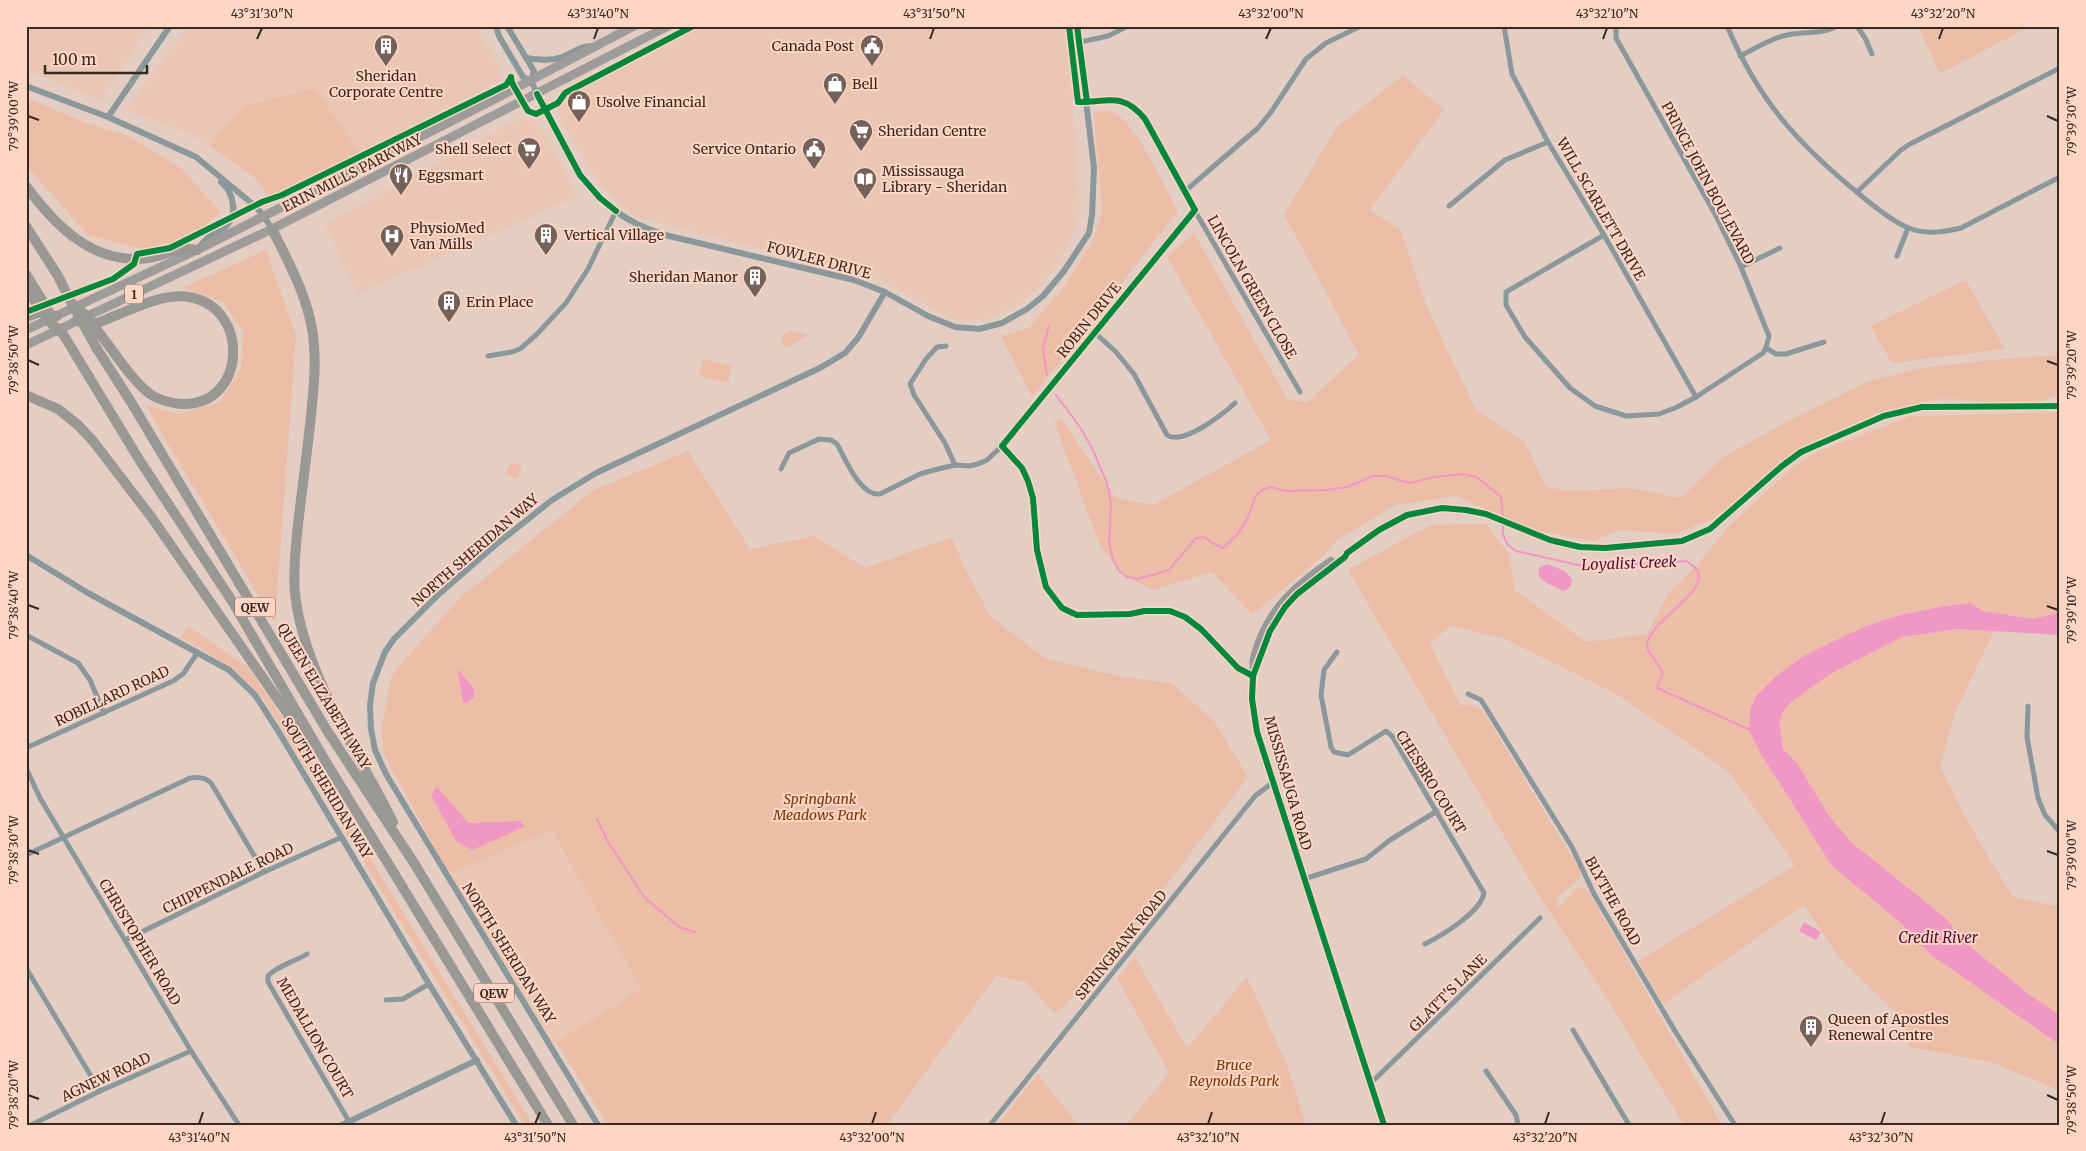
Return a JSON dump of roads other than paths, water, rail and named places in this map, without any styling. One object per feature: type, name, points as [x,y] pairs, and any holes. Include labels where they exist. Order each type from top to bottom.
[{"type":"highway","points":[[26,186],[40,205],[73,238],[97,252],[133,260],[151,258],[185,247],[196,250]]},
{"type":"highway","name":"QUEEN ELIZABETH WAY","points":[[26,226],[58,276],[97,350],[132,402],[328,732],[414,863],[573,1125]]},
{"type":"highway","points":[[272,229],[298,283],[306,305],[313,334],[315,363],[313,398],[294,568],[297,610],[308,653],[332,705],[414,863]]},
{"type":"highway","points":[[26,274],[30,291]]},
{"type":"highway","name":"QEW","points":[[30,291],[50,322],[63,334],[140,461],[232,601],[326,762],[548,1125]]},
{"type":"highway","points":[[72,304],[86,316],[106,342],[136,383],[164,402],[188,404],[203,400],[217,392],[233,364],[234,349],[227,325],[218,313],[204,303],[189,297],[171,297],[153,301],[95,323],[73,323]]},
{"type":"highway","points":[[26,317],[40,312],[61,314]]},
{"type":"highway","points":[[26,395],[58,409],[78,425],[93,442],[152,518],[313,751],[326,762]]},
{"type":"main road","name":"ERIN MILLS PARKWAY","points":[[61,314],[196,250],[531,81],[634,26]]},
{"type":"main road","name":"ERIN MILLS PARKWAY","points":[[73,323],[272,229],[668,26]]},
{"type":"main road","name":"1","points":[[26,330],[61,314]]},
{"type":"main road","name":"1","points":[[26,345],[73,323]]},
{"type":"main road","name":"MISSISSAUGA ROAD","points":[[1384,1125],[1257,732],[1252,699],[1254,672],[1270,630],[1285,607],[1297,594],[1345,557],[1347,553],[1379,530],[1407,515],[1442,508],[1466,510],[1495,518],[1550,540],[1591,548],[1682,541],[1710,529],[1776,471],[1801,452],[1884,416],[1922,407],[2060,406]]},
{"type":"street","points":[[108,117],[170,26]]},
{"type":"street","points":[[496,26],[499,36],[523,77],[531,81],[534,71],[507,26]]},
{"type":"street","name":"FOWLER DRIVE","points":[[531,81],[580,175],[600,198],[638,226],[665,235],[854,280],[885,292],[928,316],[955,327],[979,329],[1002,323],[1027,309],[1043,296],[1064,271],[1089,233],[1092,215],[1094,168],[1077,26]]},
{"type":"street","points":[[1080,42],[1108,36],[1128,26]]},
{"type":"street","points":[[1184,192],[1258,128],[1271,112],[1306,59],[1326,43],[1361,26]]},
{"type":"street","name":"WILL SCARLETT DRIVE","points":[[1504,26],[1512,74],[1548,142],[1604,235],[1696,397]]},
{"type":"street","name":"PRINCE JOHN BOULEVARD","points":[[1616,26],[1616,38],[1715,214],[1741,267],[1769,336],[1766,348]]},
{"type":"street","points":[[1727,26],[1756,86],[1781,120],[1833,173],[1908,228],[1925,232],[1943,232],[1961,228],[2060,177]]},
{"type":"street","points":[[1740,56],[1779,37],[1789,34],[1821,32],[1837,26]]},
{"type":"street","points":[[1857,26],[1872,54]]},
{"type":"street","points":[[526,58],[543,60],[555,58],[584,46],[595,46]]},
{"type":"street","points":[[1857,192],[1906,147],[2060,68]]},
{"type":"street","points":[[26,86],[155,137],[204,163],[264,215],[272,229]]},
{"type":"street","name":"LINCOLN GREEN CLOSE","points":[[1087,102],[1122,101],[1137,109],[1145,119],[1184,192],[1300,392]]},
{"type":"street","points":[[1449,206],[1504,160],[1548,142]]},
{"type":"street","points":[[196,250],[209,236],[225,227],[231,218],[234,202],[227,187],[211,173],[204,163]]},
{"type":"street","name":"ROBIN DRIVE","points":[[781,469],[789,453],[819,439],[830,440],[836,444],[862,487],[873,495],[880,494],[920,474],[955,465],[969,466],[987,460],[1002,446],[1195,210]]},
{"type":"street","points":[[488,356],[520,349],[566,303],[588,269],[616,211]]},
{"type":"street","points":[[1897,256],[1908,228]]},
{"type":"street","points":[[1604,235],[1506,292],[1506,305],[1525,337],[1570,388],[1595,406],[1626,416],[1659,414],[1696,397],[1764,352],[1766,348],[1776,354],[1786,354],[1824,342]]},
{"type":"street","points":[[1741,267],[1780,248]]},
{"type":"street","name":"NORTH SHERIDAN WAY","points":[[598,1125],[408,812],[375,750],[370,705],[373,683],[379,665],[394,639],[438,595],[493,547],[552,500],[596,473],[812,372],[845,353],[858,338],[885,292]]},
{"type":"street","points":[[1094,332],[1116,352],[1134,374],[1167,435],[1170,437],[1185,436],[1222,415],[1235,403]]},
{"type":"street","points":[[946,346],[937,347],[912,378],[910,384],[914,395],[945,443],[955,465]]},
{"type":"street","points":[[1002,446],[1022,468],[1028,481],[1032,498],[1037,550],[1046,587],[1062,608],[1077,615],[1170,611],[1185,617],[1201,629],[1238,668],[1254,672]]},
{"type":"street","name":"SOUTH SHERIDAN WAY","points":[[26,555],[88,593],[229,670],[255,695],[516,1125]]},
{"type":"street","points":[[26,635],[78,663],[90,680],[104,713]]},
{"type":"street","name":"ROBILLARD ROAD","points":[[26,748],[173,681],[183,674],[198,652]]},
{"type":"street","name":"CHESBRO COURT","points":[[1337,652],[1324,670],[1321,696],[1330,748],[1334,752],[1348,755],[1386,731],[1396,742],[1484,893],[1481,902],[1450,930],[1425,944]]},
{"type":"street","name":"BLYTHE ROAD","points":[[1468,694],[1481,700],[1572,848],[1594,894],[1670,1023],[1735,1125]]},
{"type":"street","points":[[2028,706],[2027,737],[2038,798],[2045,814],[2060,832]]},
{"type":"street","name":"CHRISTOPHER ROAD","points":[[26,768],[40,798],[191,1051],[239,1125]]},
{"type":"street","points":[[26,855],[190,778],[198,777],[211,783],[264,872]]},
{"type":"street","name":"SPRINGBANK ROAD","points":[[990,1125],[1255,796],[1272,783]]},
{"type":"street","points":[[1304,880],[1366,859],[1390,840],[1437,811]]},
{"type":"street","name":"CHIPPENDALE ROAD","points":[[125,940],[264,872],[342,837]]},
{"type":"street","name":"GLATT'S LANE","points":[[1371,1083],[1540,918]]},
{"type":"street","name":"MEDALLION COURT","points":[[307,954],[294,962],[272,971],[268,976],[268,982],[350,1123]]},
{"type":"street","points":[[26,968],[100,1091]]},
{"type":"street","points":[[386,1000],[403,999],[429,984]]},
{"type":"street","points":[[1573,1030],[1629,1125]]},
{"type":"street","name":"AGNEW ROAD","points":[[31,1125],[100,1091],[191,1051]]},
{"type":"street","points":[[342,1125],[350,1123],[477,1060]]},
{"type":"street","points":[[1486,1071],[1516,1114],[1518,1125]]},
{"type":"water","points":[[1547,564],[1565,571],[1572,579],[1569,588],[1563,591],[1542,580],[1539,568]]},
{"type":"water","name":"Credit River","points":[[1970,603],[1983,611],[2033,619],[2060,612],[2060,635],[1959,629],[1902,637],[1830,674],[1790,703],[1782,713],[1779,723],[1783,749],[1797,763],[1829,816],[1851,842],[1948,920],[1962,940],[2031,996],[2060,1015],[2060,1045],[1931,955],[1901,923],[1832,866],[1761,754],[1749,731],[1750,709],[1757,695],[1777,675],[1807,654],[1866,626],[1896,616]]},
{"type":"water","points":[[457,669],[474,688],[474,697],[467,703],[463,702]]},
{"type":"water","points":[[437,787],[468,823],[521,821],[524,827],[472,850],[456,841],[431,795]]},
{"type":"water","points":[[1804,922],[1821,932],[1816,940],[1799,931]]},
{"type":"waterway","name":"Loyalist Creek","points":[[1047,375],[1043,349],[1049,326]]},
{"type":"waterway","name":"Loyalist Creek","points":[[1056,395],[1080,427],[1092,448],[1107,483],[1111,503],[1109,541],[1112,557],[1119,571],[1127,577],[1138,579],[1169,570],[1196,538],[1204,537],[1223,548],[1238,534],[1248,517],[1255,497],[1262,490],[1271,487],[1285,491],[1326,490],[1347,487],[1373,476],[1385,476],[1409,483],[1435,477],[1462,474],[1477,477],[1501,497],[1503,520]]},
{"type":"waterway","name":"Loyalist Creek","points":[[1503,524],[1503,534],[1507,544],[1516,551],[1587,567],[1686,561],[1697,570],[1699,580],[1693,590],[1660,624],[1651,635],[1647,646],[1663,672],[1657,688],[1751,730]]},
{"type":"waterway","points":[[597,819],[607,840],[644,897],[679,927],[695,932]]},
{"type":"place","name":"Sheridan Corporate Centre","points":[[386,67]]},
{"type":"place","name":"Canada Post","points":[[872,67]]},
{"type":"place","name":"Bell","points":[[835,105]]},
{"type":"place","name":"Usolve Financial","points":[[579,123]]},
{"type":"place","name":"Sheridan Centre","points":[[861,152]]},
{"type":"place","name":"Shell Select","points":[[529,170]]},
{"type":"place","name":"Service Ontario","points":[[814,170]]},
{"type":"place","name":"Eggsmart","points":[[401,196]]},
{"type":"place","name":"Mississauga Library - Sheridan","points":[[865,200]]},
{"type":"place","name":"Vertical Village","points":[[546,256]]},
{"type":"place","name":"PhysioMed Van Mills","points":[[392,257]]},
{"type":"place","name":"Sheridan Manor","points":[[755,298]]},
{"type":"place","name":"Erin Place","points":[[449,323]]},
{"type":"place","name":"Queen of Apostles Renewal Centre","points":[[1811,1048]]},
{"type":"park label","name":"Springbank Meadows Park","points":[[820,808]]},
{"type":"park label","name":"Bruce Reynolds Park","points":[[1234,1074]]}]
